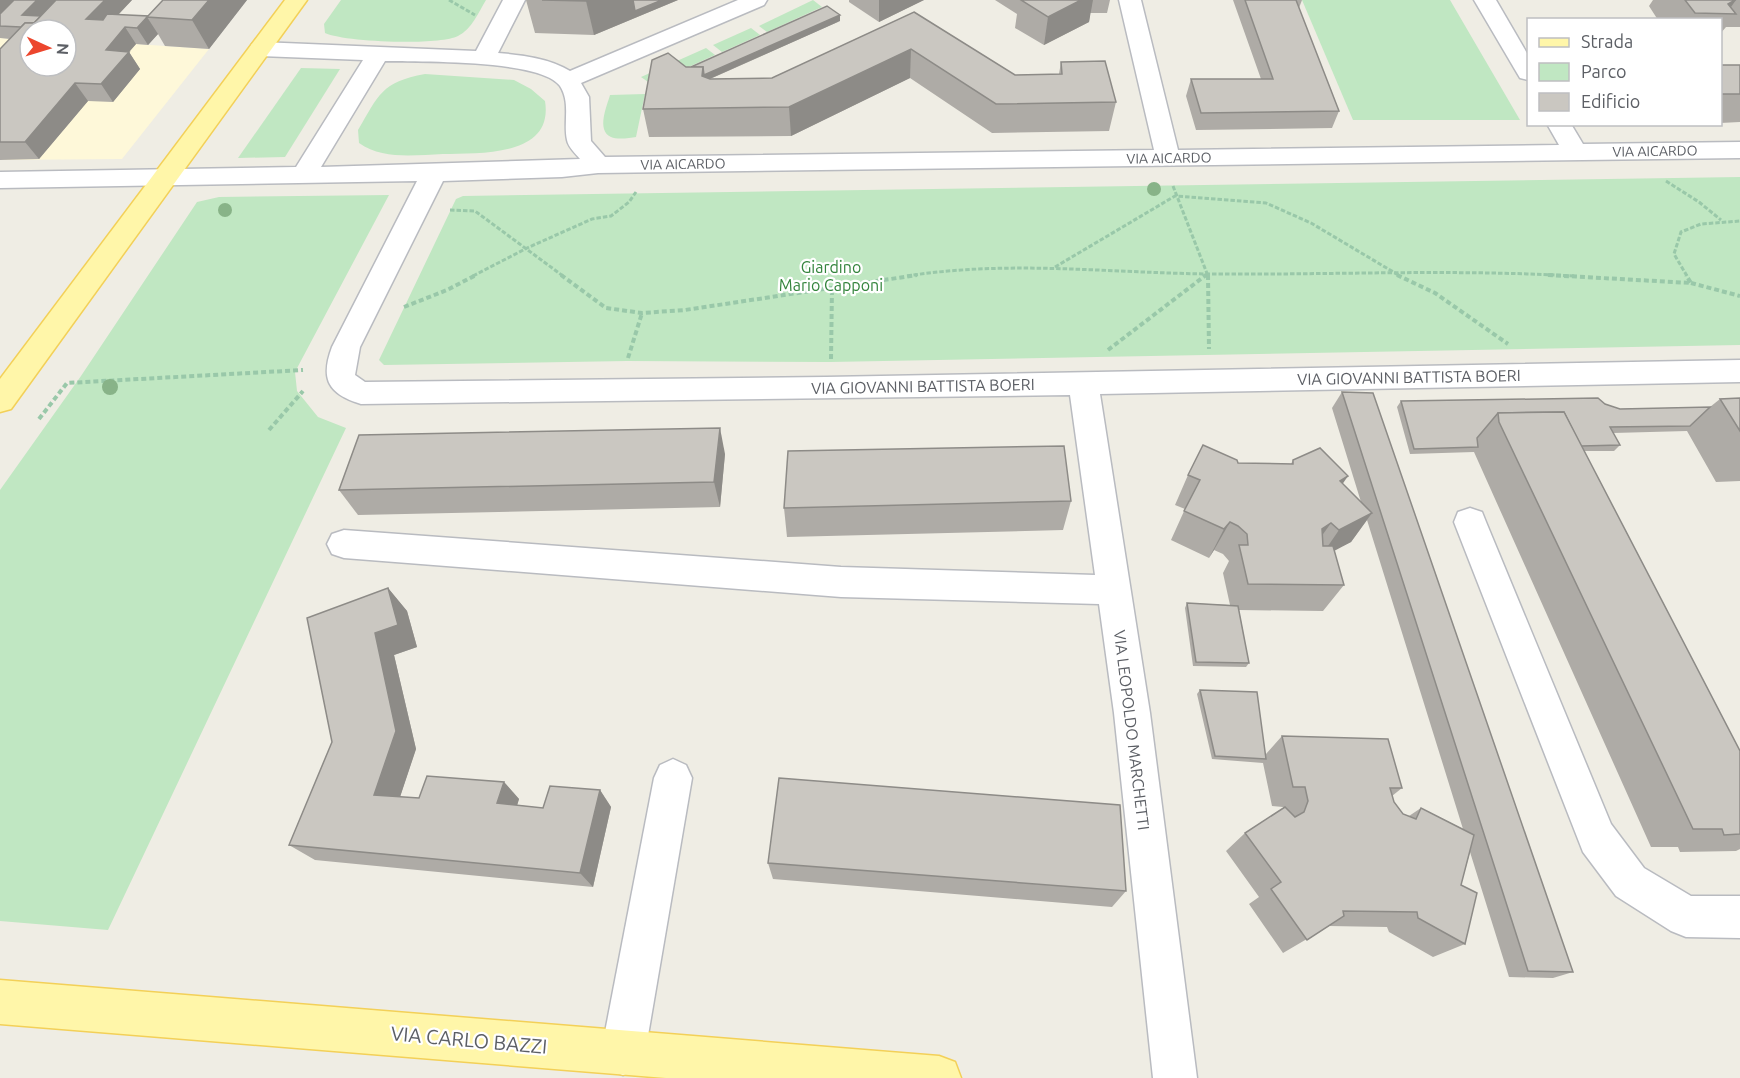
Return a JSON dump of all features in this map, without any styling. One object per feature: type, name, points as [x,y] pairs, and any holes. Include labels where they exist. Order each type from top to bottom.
[{"type":"main road","points":[[0,401],[296,0]]},
{"type":"main road","name":"VIA CARLO BAZZI","points":[[0,1002],[939,1078]]},
{"type":"street","points":[[484,58],[514,0]]},
{"type":"street","points":[[567,80],[756,0]]},
{"type":"street","points":[[1130,0],[1170,169]]},
{"type":"street","points":[[1485,0],[1527,71]]},
{"type":"street","points":[[260,49],[484,58],[523,62],[552,70],[567,80],[577,97],[579,142],[598,165]]},
{"type":"street","points":[[304,175],[378,53]]},
{"type":"street","points":[[1560,126],[1575,152]]},
{"type":"street","name":"VIA AICARDO","points":[[0,180],[434,173],[562,169],[598,165],[1170,169],[1575,152],[1740,150]]},
{"type":"street","name":"VIA GIOVANNI BATTISTA BOERI","points":[[434,173],[345,347],[339,376],[346,387],[361,393],[1740,371]]},
{"type":"street","name":"VIA LEOPOLDO MARCHETTI","points":[[1083,383],[1132,712],[1175,1078]]},
{"type":"street","points":[[1470,522],[1597,838],[1630,882],[1686,916],[1740,917]]},
{"type":"street","points":[[344,544],[842,582],[1114,590]]},
{"type":"street","points":[[623,1053],[673,778]]},
{"type":"path","points":[[449,0],[480,18]]},
{"type":"path","points":[[1170,169],[1175,196],[1208,274],[1210,355]]},
{"type":"path","points":[[1665,180],[1699,202],[1721,221]]},
{"type":"path","points":[[398,310],[447,290],[527,248],[592,219],[611,216],[629,202],[639,187]]},
{"type":"path","points":[[1054,267],[1175,196],[1266,203],[1311,223],[1391,272],[1435,293],[1518,350]]},
{"type":"path","points":[[446,210],[475,211],[606,308],[642,313],[685,310],[941,271],[1054,267],[1208,274],[1519,273],[1691,283],[1740,296]]},
{"type":"path","points":[[1691,283],[1674,254],[1681,232],[1701,224],[1740,221]]},
{"type":"path","points":[[1107,350],[1208,274]]},
{"type":"path","points":[[830,362],[832,288]]},
{"type":"path","points":[[626,366],[642,313]]},
{"type":"path","points":[[39,419],[67,383],[303,370]]},
{"type":"path","points":[[269,430],[303,391]]},
{"type":"shaded area","points":[[0,38],[18,39],[18,78],[78,78],[78,62],[136,44],[209,49],[122,159],[0,160]]},
{"type":"green space","points":[[341,0],[486,0],[471,25],[458,36],[431,41],[391,42],[351,39],[325,33],[324,24]]},
{"type":"green space","points":[[813,0],[822,7],[767,32],[759,26]]},
{"type":"green space","points":[[1302,0],[1450,0],[1520,120],[1353,120]]},
{"type":"green space","points":[[751,28],[760,35],[722,52],[713,45]]},
{"type":"green space","points":[[706,48],[715,55],[651,84],[641,77]]},
{"type":"green space","points":[[301,68],[340,69],[285,157],[238,158]]},
{"type":"green space","points":[[425,74],[514,80],[531,89],[545,101],[545,119],[538,133],[526,142],[494,152],[400,155],[378,152],[359,143],[358,130],[383,92],[399,81]]},
{"type":"green space","points":[[645,94],[636,137],[617,138],[607,134],[603,124],[610,95]]},
{"type":"green space","name":"Giardino Mario Capponi","points":[[1740,177],[1740,345],[830,362],[627,361],[384,365],[379,360],[456,199],[463,196]]},
{"type":"green space","points":[[389,195],[295,372],[297,391],[318,417],[346,428],[108,930],[0,921],[0,490],[81,376],[197,202],[219,197]]},
{"type":"building","points":[[14,0],[37,0],[22,15],[41,16],[39,18],[18,18],[18,27],[0,26],[0,14]]},
{"type":"building","points":[[56,0],[105,0],[86,19],[103,20],[107,14],[148,16],[137,28],[125,27],[106,50],[129,52],[101,84],[75,83],[25,142],[0,142],[0,49],[18,30],[18,78],[78,78],[78,18],[39,18]]},
{"type":"building","points":[[163,0],[209,0],[192,20],[147,17]]},
{"type":"building","points":[[542,0],[590,0],[586,1]]},
{"type":"building","points":[[633,0],[662,0],[635,11]]},
{"type":"building","points":[[1021,0],[1081,0],[1048,17]]},
{"type":"building","points":[[1245,0],[1296,0],[1339,111],[1201,113],[1191,79],[1273,79]]},
{"type":"building","points":[[1685,0],[1735,0],[1728,4],[1736,14],[1695,13]]},
{"type":"building","points":[[827,6],[840,15],[704,75],[703,67],[691,67]]},
{"type":"building","points":[[914,12],[1015,75],[1062,74],[1061,62],[1105,61],[1116,102],[996,104],[911,49],[789,107],[643,109],[652,60],[668,53],[686,67],[703,67],[702,76],[710,79],[772,78]]},
{"type":"building","points":[[1722,65],[1740,65],[1740,94],[1722,94]]},
{"type":"building","points":[[1342,392],[1373,393],[1573,972],[1528,971]]},
{"type":"building","points":[[1598,398],[1605,404],[1620,409],[1710,407],[1690,426],[1610,427],[1620,445],[1581,446],[1564,412],[1498,413],[1477,438],[1478,447],[1414,449],[1401,401]]},
{"type":"building","points":[[1740,398],[1740,431],[1720,399]]},
{"type":"building","points":[[1564,412],[1740,751],[1740,834],[1724,835],[1722,829],[1693,829],[1499,422],[1498,413]]},
{"type":"building","points":[[720,428],[714,482],[339,490],[359,435]]},
{"type":"building","points":[[1203,445],[1237,460],[1238,463],[1293,464],[1293,460],[1320,448],[1348,476],[1340,481],[1372,513],[1339,530],[1331,523],[1322,529],[1323,546],[1333,546],[1344,585],[1248,584],[1239,545],[1248,545],[1247,534],[1230,522],[1224,529],[1184,511],[1200,480],[1188,475]]},
{"type":"building","points":[[1064,446],[1071,501],[784,508],[788,451]]},
{"type":"building","points":[[388,588],[398,625],[375,633],[396,731],[374,795],[419,798],[427,776],[504,782],[497,803],[543,808],[550,786],[600,790],[580,873],[289,845],[332,742],[307,618]]},
{"type":"building","points":[[1187,603],[1238,606],[1249,663],[1196,662]]},
{"type":"building","points":[[1200,690],[1257,692],[1266,759],[1215,756]]},
{"type":"building","points":[[1282,736],[1388,739],[1402,788],[1390,788],[1394,802],[1403,814],[1416,819],[1421,808],[1474,835],[1461,885],[1477,893],[1465,944],[1418,918],[1417,912],[1343,911],[1344,916],[1307,940],[1271,889],[1281,882],[1245,833],[1285,807],[1295,817],[1304,812],[1308,801],[1305,787],[1293,787]]},
{"type":"building","points":[[779,778],[1120,805],[1126,891],[768,863]]}]
